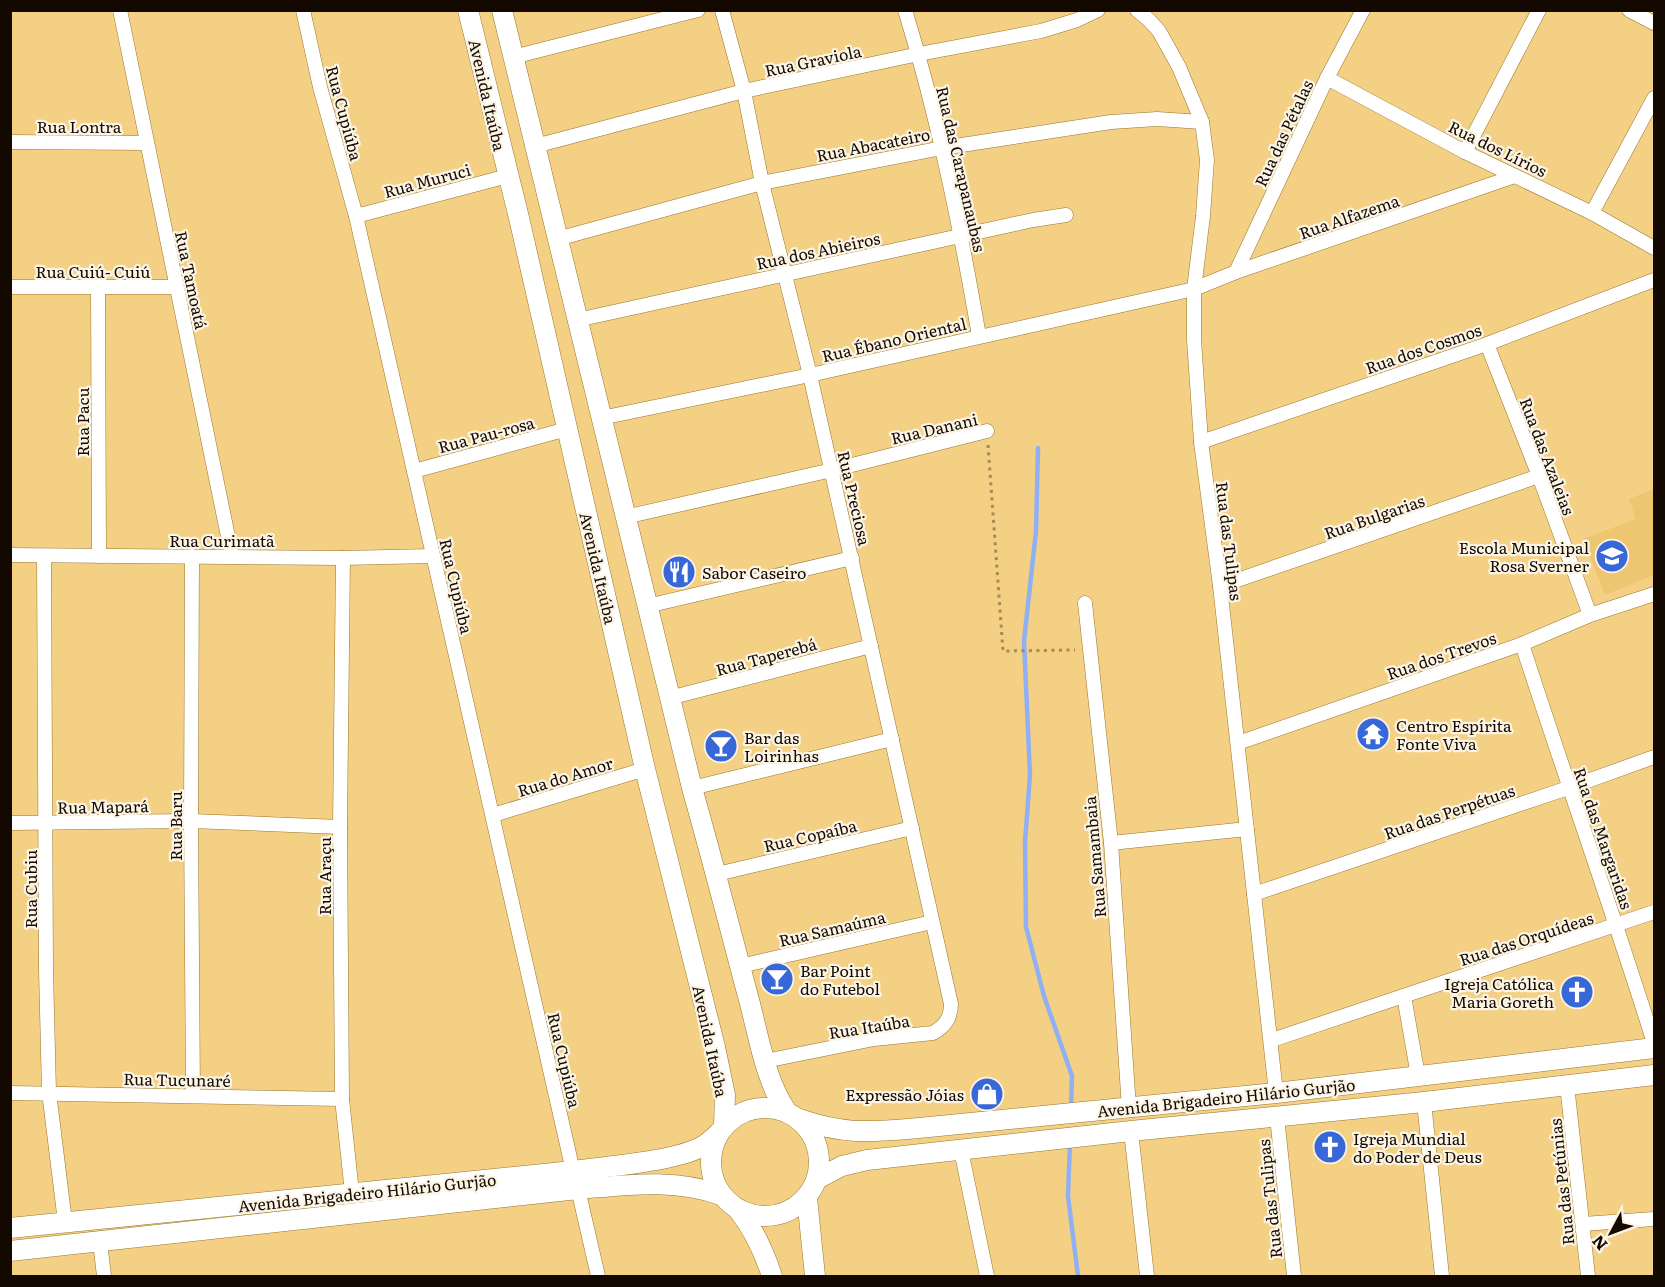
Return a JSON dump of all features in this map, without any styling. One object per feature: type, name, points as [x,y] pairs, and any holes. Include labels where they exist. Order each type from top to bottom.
[{"type":"street","name":"Rua Tamoatá","points":[[120,10],[232,556]]},
{"type":"street","name":"Rua Cupiúba","points":[[303,10],[320,87],[356,216],[598,1276]]},
{"type":"street","name":"Avenida Itaúba","points":[[468,10],[519,218],[645,769],[715,1047],[725,1095],[721,1130]]},
{"type":"street","name":"Avenida Itaúba","points":[[502,10],[692,788],[717,874],[765,1061],[778,1100],[793,1116]]},
{"type":"street","points":[[513,57],[698,10]]},
{"type":"street","name":"Rua Preciosa","points":[[722,10],[744,91],[783,274],[832,470],[949,995]]},
{"type":"street","name":"Rua das Carapanaubas","points":[[905,10],[919,54],[942,148],[962,236],[980,336]]},
{"type":"street","name":"Rua Graviola","points":[[535,146],[744,91],[1041,31],[1077,20],[1098,10]]},
{"type":"street","name":"Rua das Tulipas","points":[[1137,10],[1149,20],[1179,67],[1202,122],[1207,160],[1194,289],[1194,340],[1201,441],[1220,586],[1272,1040],[1276,1093]]},
{"type":"street","name":"Rua das Pétalas","points":[[1236,272],[1327,78],[1363,10]]},
{"type":"street","points":[[1465,152],[1539,10]]},
{"type":"street","points":[[1629,10],[1654,23]]},
{"type":"street","name":"Rua dos Lírios","points":[[1327,78],[1465,152],[1592,213],[1654,248]]},
{"type":"street","points":[[1592,213],[1654,98]]},
{"type":"street","name":"Rua Abacateiro","points":[[557,238],[762,183],[942,148],[1111,122],[1157,119],[1202,122]]},
{"type":"street","name":"Rua Lontra","points":[[10,142],[147,142]]},
{"type":"street","name":"Rua Muruci","points":[[356,216],[508,176]]},
{"type":"street","name":"Rua Alfazema","points":[[1194,289],[1236,272],[1515,176]]},
{"type":"street","points":[[519,218],[550,210]]},
{"type":"street","name":"Rua dos Abieiros","points":[[577,320],[1066,215]]},
{"type":"street","name":"Rua dos Cosmos","points":[[1201,441],[1487,344],[1654,280]]},
{"type":"street","name":"Rua Cuiú- Cuiú","points":[[10,287],[176,287]]},
{"type":"street","name":"Rua Pacu","points":[[98,288],[99,556]]},
{"type":"street","name":"Rua Ébano Oriental","points":[[601,418],[810,375],[1194,289]]},
{"type":"street","name":"Rua das Azaleias","points":[[1487,344],[1590,615]]},
{"type":"street","name":"Rua Pau-rosa","points":[[414,471],[567,429]]},
{"type":"street","name":"Rua Danani","points":[[625,517],[832,470],[987,431]]},
{"type":"street","name":"Rua Bulgarias","points":[[1220,586],[1539,476]]},
{"type":"street","name":"Rua Curimatã","points":[[10,555],[343,558],[432,556]]},
{"type":"street","name":"Rua Cubiu","points":[[44,556],[46,970],[49,1092],[65,1222]]},
{"type":"street","name":"Rua Baru","points":[[192,556],[193,1095]]},
{"type":"street","name":"Rua Araçu","points":[[343,558],[340,827],[342,1099],[352,1193]]},
{"type":"street","points":[[647,606],[852,558]]},
{"type":"street","name":"Rua dos Trevos","points":[[1238,743],[1522,644],[1590,615],[1654,594]]},
{"type":"street","name":"Rua Samambaia","points":[[1085,603],[1111,843],[1130,1108]]},
{"type":"street","name":"Rua das Margaridas","points":[[1522,644],[1654,1042]]},
{"type":"street","name":"Rua Taperebá","points":[[669,698],[871,646]]},
{"type":"street","points":[[692,788],[892,739]]},
{"type":"street","name":"Rua das Perpétuas","points":[[1254,894],[1654,757]]},
{"type":"street","name":"Rua do Amor","points":[[493,814],[645,769]]},
{"type":"street","name":"Rua Mapará","points":[[10,823],[191,821],[340,827]]},
{"type":"street","name":"Rua Copaíba","points":[[717,874],[912,828]]},
{"type":"street","points":[[1111,843],[1247,829]]},
{"type":"street","name":"Rua das Orquídeas","points":[[1272,1040],[1654,912]]},
{"type":"street","name":"Rua Samaúma","points":[[740,966],[932,922]]},
{"type":"street","name":"Rua Itaúba","points":[[765,1061],[874,1039],[933,1033],[940,1029],[951,1015],[949,995]]},
{"type":"street","points":[[1404,996],[1418,1076]]},
{"type":"street","name":"Avenida Brigadeiro Hilário Gurjão","points":[[793,1116],[826,1128],[870,1132],[1276,1093],[1654,1048]]},
{"type":"street","name":"Avenida Brigadeiro Hilário Gurjão","points":[[817,1179],[842,1166],[867,1160],[1424,1102],[1654,1075]]},
{"type":"street","name":"Rua das Petúnias","points":[[1567,1085],[1588,1276]]},
{"type":"street","name":"Rua Tucunaré","points":[[10,1093],[342,1099]]},
{"type":"street","points":[[1424,1102],[1442,1276]]},
{"type":"street","points":[[739,1210],[757,1216],[776,1216],[793,1210],[807,1198],[817,1179],[820,1166],[819,1153],[808,1129],[793,1116],[770,1108],[753,1109],[737,1115],[721,1130],[712,1146],[711,1171],[715,1184],[721,1195],[739,1210],[752,1228],[762,1246],[772,1276]]},
{"type":"street","name":"Rua das Tulipas","points":[[1277,1117],[1294,1276]]},
{"type":"street","name":"Avenida Brigadeiro Hilário Gurjão","points":[[10,1251],[100,1242],[575,1180],[687,1152],[702,1146],[721,1130]]},
{"type":"street","points":[[1131,1131],[1147,1276]]},
{"type":"street","points":[[961,1150],[987,1276]]},
{"type":"street","name":"Avenida Brigadeiro Hilário Gurjão","points":[[10,1228],[352,1193],[575,1180],[697,1187],[721,1195]]},
{"type":"street","points":[[807,1198],[815,1276]]},
{"type":"street","points":[[1583,1224],[1654,1219]]},
{"type":"street","points":[[100,1242],[104,1276]]},
{"type":"path","name":"Rua Danani","points":[[987,431],[1003,651],[1089,650]]},
{"type":"shaded area","points":[[1654,489],[1654,575],[1605,595],[1583,539],[1636,519],[1629,499]]},
{"type":"waterway","points":[[1038,448],[1036,531],[1024,641],[1030,775],[1025,842],[1026,927],[1044,996],[1072,1076],[1071,1107]]},
{"type":"waterway","points":[[1070,1142],[1068,1196],[1078,1276]]},
{"type":"place","name":"Escola Municipal Rosa Sverner","points":[[1612,556]]},
{"type":"place","name":"Sabor Caseiro","points":[[679,572]]},
{"type":"place","name":"Centro Espírita Fonte Viva","points":[[1373,734]]},
{"type":"place","name":"Bar das Loirinhas","points":[[721,746]]},
{"type":"place","name":"Bar Point do Futebol","points":[[777,979]]},
{"type":"place","name":"Igreja Católica Maria Goreth","points":[[1577,992]]},
{"type":"place","name":"Expressão Jóias","points":[[987,1094]]},
{"type":"place","name":"Igreja Mundial do Poder de Deus","points":[[1330,1147]]}]
